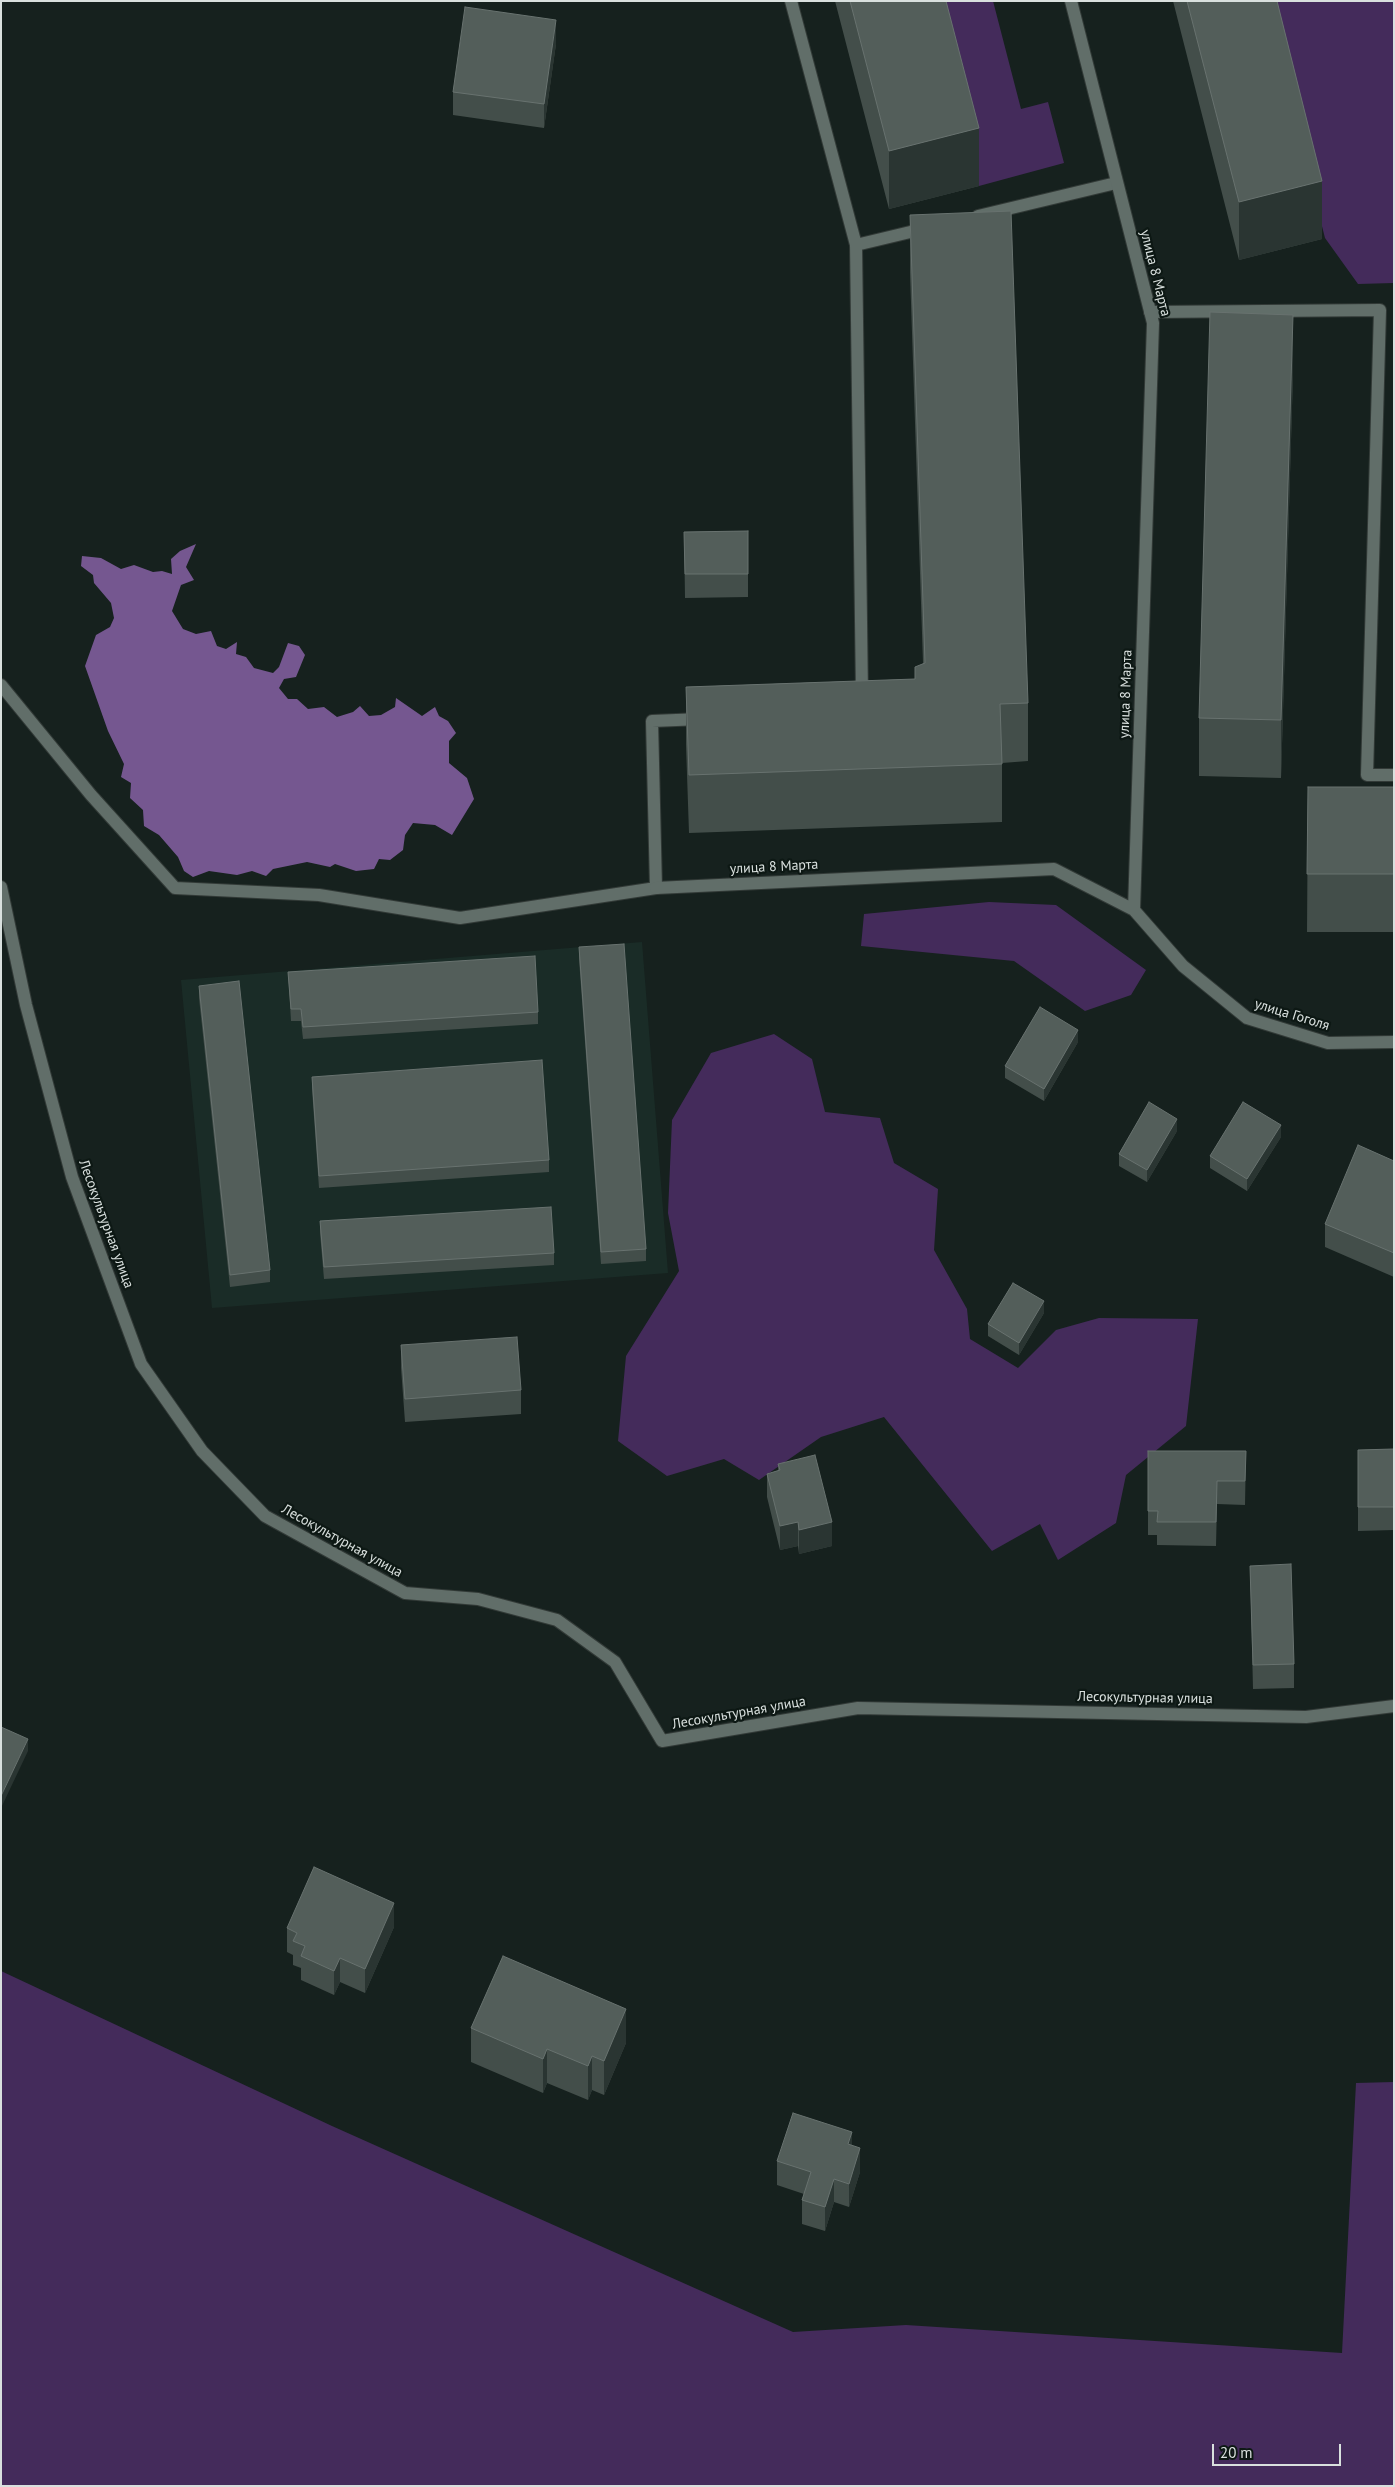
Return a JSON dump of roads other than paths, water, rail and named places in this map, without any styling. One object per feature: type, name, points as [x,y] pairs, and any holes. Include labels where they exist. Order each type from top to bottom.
[{"type":"street","points":[[791,1],[856,245],[862,713]]},
{"type":"street","name":"улица 8 Марта","points":[[1,685],[91,795],[176,888],[319,896],[460,918],[656,888],[1054,869],[1134,910],[1152,333],[1150,312],[1071,1]]},
{"type":"street","points":[[962,220],[1116,183]]},
{"type":"street","points":[[856,245],[942,224]]},
{"type":"street","points":[[1150,312],[1380,310],[1367,774],[1394,775]]},
{"type":"street","points":[[656,888],[652,721],[709,718]]},
{"type":"street","name":"Лесокультурная улица","points":[[1,887],[26,1005],[72,1177],[141,1364],[202,1451],[265,1516],[405,1593],[478,1599],[557,1620],[614,1662],[662,1741],[858,1708],[1306,1717],[1394,1706]]},
{"type":"street","name":"улица Гоголя","points":[[1134,910],[1183,966],[1247,1018],[1328,1043],[1394,1042]]}]
